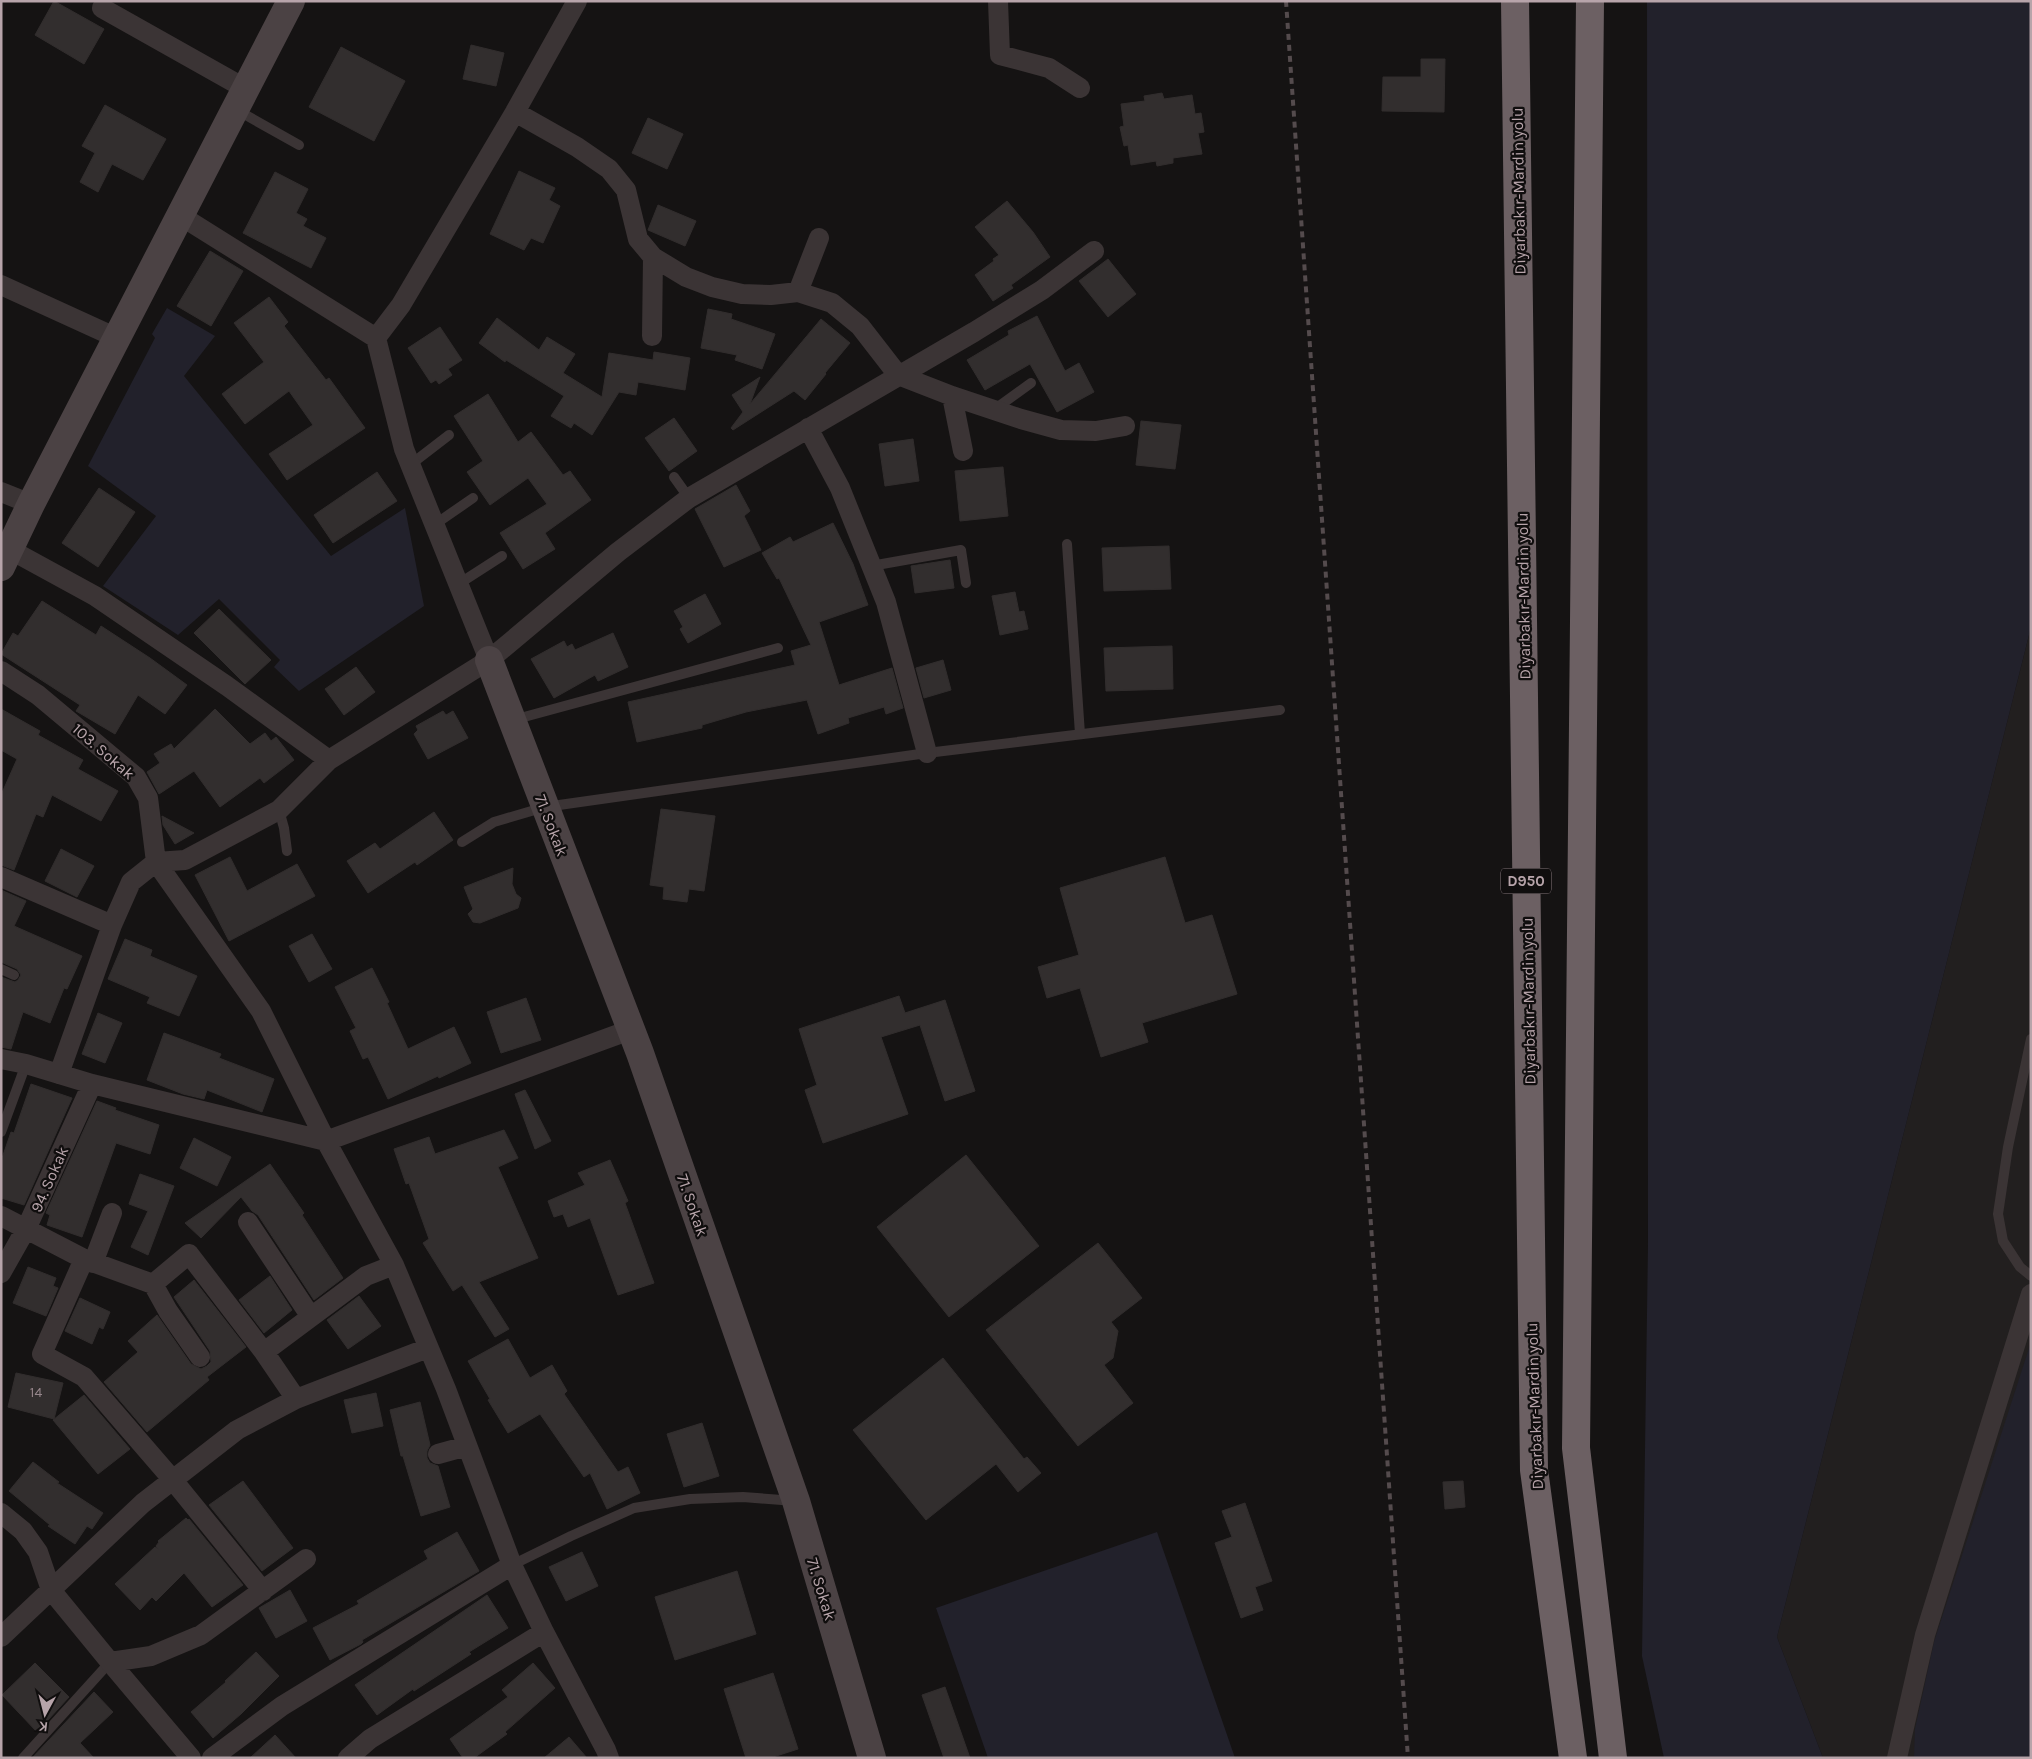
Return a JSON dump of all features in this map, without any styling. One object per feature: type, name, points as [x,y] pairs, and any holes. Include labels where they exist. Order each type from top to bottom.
[{"type":"highway","name":"Diyarbakır-Mardin yolu","points":[[1515,1],[1534,1470],[1573,1758]]},
{"type":"highway","points":[[1590,1],[1576,1448],[1614,1758]]},
{"type":"street","points":[[291,1],[5,558],[95,596],[227,686],[329,760]]},
{"type":"street","points":[[376,338],[401,305],[515,112],[577,1]]},
{"type":"street","points":[[998,1],[1000,55],[1049,68],[1080,88]]},
{"type":"street","points":[[102,8],[240,99]]},
{"type":"street","points":[[515,112],[577,147],[608,169],[626,190],[638,239],[653,257],[686,278],[712,287],[742,294],[771,295],[798,292],[832,303],[860,326],[898,375],[952,396],[1061,430],[1096,431],[1125,426]]},
{"type":"street","points":[[181,216],[376,338],[404,449],[489,660]]},
{"type":"street","points":[[798,292],[818,238]]},
{"type":"street","points":[[59,1074],[112,925],[131,882],[156,862],[185,860],[279,810],[329,760],[489,660],[618,552],[688,498],[997,318],[1042,290],[1094,251]]},
{"type":"street","points":[[652,336],[653,257]]},
{"type":"street","points":[[1,285],[117,338]]},
{"type":"street","points":[[952,396],[963,451]]},
{"type":"street","points":[[808,428],[840,488],[886,602],[927,753]]},
{"type":"street","points":[[1,492],[32,504]]},
{"type":"street","name":"71. Sokak","points":[[489,660],[630,1030],[796,1501],[872,1758]]},
{"type":"street","name":"103. Sokak","points":[[1,671],[38,695],[136,777],[148,798],[156,862]]},
{"type":"street","points":[[156,862],[261,1010],[326,1141],[394,1265],[446,1389],[512,1565],[544,1632],[606,1750],[608,1758]]},
{"type":"street","points":[[1,877],[112,925]]},
{"type":"street","points":[[1,1059],[26,1064],[92,1084],[326,1141],[630,1030]]},
{"type":"street","name":"94. Sokak","points":[[1,1273],[27,1228],[92,1084]]},
{"type":"street","points":[[112,1213],[42,1354],[84,1377],[172,1479],[262,1591]]},
{"type":"street","points":[[1,1216],[89,1261],[152,1284],[200,1357]]},
{"type":"street","points":[[248,1222],[311,1317]]},
{"type":"street","points":[[152,1284],[189,1254],[264,1352],[296,1400]]},
{"type":"street","points":[[264,1352],[366,1276],[394,1265]]},
{"type":"street","points":[[1897,1758],[1925,1635],[2031,1294]]},
{"type":"street","points":[[1,1636],[143,1503],[237,1430],[296,1400],[428,1348]]},
{"type":"street","points":[[438,1454],[468,1446]]},
{"type":"street","points":[[1,1513],[23,1531],[38,1552],[51,1590],[191,1758]]},
{"type":"street","points":[[110,1662],[151,1656],[201,1635],[306,1559]]},
{"type":"street","points":[[212,1758],[282,1706],[512,1565]]},
{"type":"street","points":[[348,1758],[370,1739],[544,1632]]},
{"type":"lane","points":[[240,99],[299,145]]},
{"type":"lane","points":[[996,409],[1031,383]]},
{"type":"lane","points":[[410,465],[449,436]]},
{"type":"lane","points":[[674,477],[688,498]]},
{"type":"lane","points":[[434,525],[473,498]]},
{"type":"lane","points":[[1067,544],[1080,734]]},
{"type":"lane","points":[[871,566],[962,550],[966,583]]},
{"type":"lane","points":[[458,585],[502,556]]},
{"type":"lane","points":[[512,720],[778,648]]},
{"type":"lane","points":[[462,842],[494,822],[545,807],[927,753],[1280,710]]},
{"type":"lane","points":[[279,810],[287,851]]},
{"type":"lane","points":[[1,969],[14,975]]},
{"type":"lane","points":[[2031,1039],[2008,1147],[1998,1214],[2003,1241],[2020,1267],[2031,1276]]},
{"type":"lane","points":[[1,1132],[26,1064]]},
{"type":"lane","points":[[512,1565],[634,1508],[690,1499],[743,1497],[796,1501]]},
{"type":"lane","points":[[23,1758],[110,1662]]},
{"type":"shaded area","points":[[1647,1],[2031,1],[2031,627],[1777,1637],[1823,1758],[1664,1758],[1642,1656],[1648,1245]]},
{"type":"shaded area","points":[[167,308],[215,336],[184,376],[331,556],[405,508],[424,606],[299,691],[274,667],[280,660],[219,599],[178,635],[103,586],[156,516],[88,466],[155,338],[152,334]]},
{"type":"shaded area","points":[[2031,627],[2031,1758],[1823,1758],[1777,1637]]},
{"type":"shaded area","points":[[2031,1342],[2031,1758],[1914,1758],[1915,1729],[1934,1642]]},
{"type":"shaded area","points":[[1157,1532],[1235,1758],[988,1758],[936,1608]]},
{"type":"building","points":[[54,1],[104,29],[84,64],[35,35]]},
{"type":"building","points":[[471,45],[504,53],[496,86],[463,79]]},
{"type":"building","points":[[341,47],[405,81],[374,141],[309,107]]},
{"type":"building","points":[[1421,59],[1445,59],[1444,112],[1382,111],[1383,77],[1421,77]]},
{"type":"building","points":[[1162,93],[1164,99],[1192,95],[1195,114],[1201,113],[1204,132],[1198,133],[1202,154],[1173,158],[1173,163],[1157,166],[1156,161],[1131,165],[1128,145],[1124,146],[1120,127],[1124,126],[1121,104],[1145,101],[1144,96]]},
{"type":"building","points":[[105,105],[166,139],[143,180],[112,164],[98,192],[80,182],[95,153],[82,146]]},
{"type":"building","points":[[648,118],[683,134],[667,169],[632,153]]},
{"type":"building","points":[[519,171],[555,188],[549,200],[560,206],[543,243],[531,238],[524,250],[490,234]]},
{"type":"building","points":[[275,172],[308,189],[296,213],[307,219],[303,226],[326,238],[311,268],[243,233]]},
{"type":"building","points":[[1007,201],[1033,232],[1050,257],[1011,285],[1013,288],[993,301],[975,275],[999,255],[975,227]]},
{"type":"building","points":[[658,205],[696,221],[685,246],[648,230]]},
{"type":"building","points":[[210,251],[243,271],[211,326],[177,306]]},
{"type":"building","points":[[1108,259],[1136,294],[1108,317],[1079,281]]},
{"type":"building","points":[[269,297],[288,322],[284,326],[326,380],[329,378],[365,428],[287,480],[269,454],[313,425],[289,391],[245,424],[222,394],[264,362],[234,323]]},
{"type":"building","points":[[708,309],[732,314],[731,319],[775,334],[762,369],[735,360],[737,355],[701,348]]},
{"type":"building","points":[[1037,316],[1065,371],[1079,363],[1094,392],[1057,412],[1030,364],[985,390],[967,360],[1009,335],[1008,331]]},
{"type":"building","points":[[497,318],[539,350],[547,337],[575,354],[563,373],[602,397],[609,353],[653,360],[654,352],[690,358],[685,390],[638,382],[636,395],[619,392],[592,435],[574,423],[571,428],[551,416],[564,396],[506,360],[505,362],[479,343]]},
{"type":"building","points":[[821,319],[850,343],[826,374],[805,400],[794,391],[733,430],[731,428],[743,412],[732,395],[760,377],[750,404]]},
{"type":"building","points":[[440,327],[462,360],[448,369],[452,375],[439,384],[436,380],[431,383],[408,348]]},
{"type":"building","points":[[488,394],[518,442],[531,432],[563,475],[570,471],[591,500],[545,533],[555,549],[523,569],[500,533],[547,504],[528,478],[490,505],[467,472],[483,461],[454,416]]},
{"type":"building","points":[[674,418],[697,451],[669,471],[645,438]]},
{"type":"building","points":[[1141,421],[1181,425],[1175,469],[1136,465]]},
{"type":"building","points":[[913,439],[919,481],[885,486],[879,444]]},
{"type":"building","points":[[1003,467],[1008,516],[960,521],[955,471]]},
{"type":"building","points":[[377,472],[397,501],[333,543],[314,515]]},
{"type":"building","points":[[736,485],[750,511],[744,516],[761,550],[724,567],[695,509]]},
{"type":"building","points":[[99,488],[135,512],[98,567],[62,543]]},
{"type":"building","points":[[833,523],[853,564],[868,605],[819,622],[839,685],[892,668],[903,708],[886,714],[884,707],[848,718],[849,723],[818,734],[807,700],[746,712],[702,725],[702,728],[637,742],[628,702],[795,665],[791,651],[811,645],[779,578],[777,579],[762,553],[790,537],[793,542]]},
{"type":"building","points":[[1169,546],[1171,589],[1104,591],[1102,548]]},
{"type":"building","points":[[950,560],[954,588],[915,593],[911,566]]},
{"type":"building","points":[[1015,592],[1019,612],[1024,611],[1028,629],[1000,635],[992,596]]},
{"type":"building","points":[[705,594],[721,624],[688,643],[680,629],[683,627],[674,611]]},
{"type":"building","points":[[42,601],[96,635],[101,626],[187,685],[165,714],[138,695],[115,734],[76,711],[80,705],[1,654],[13,633],[18,636]]},
{"type":"building","points":[[219,609],[271,660],[245,684],[194,633]]},
{"type":"building","points":[[613,633],[628,667],[598,681],[595,675],[554,698],[531,659],[564,641],[567,647],[572,644],[575,650]]},
{"type":"building","points":[[1172,646],[1173,689],[1106,691],[1104,648]]},
{"type":"building","points":[[943,660],[951,690],[924,698],[916,668]]},
{"type":"building","points":[[356,667],[375,692],[344,715],[325,689]]},
{"type":"building","points":[[1,709],[40,731],[38,735],[83,760],[78,769],[118,791],[101,821],[52,795],[43,817],[36,814],[14,870],[1,865],[1,795],[17,759],[1,750]]},
{"type":"building","points":[[215,709],[250,744],[265,733],[271,741],[276,737],[294,760],[264,783],[260,778],[220,807],[194,771],[159,794],[147,772],[160,763],[154,754],[171,744],[174,749]]},
{"type":"building","points":[[443,711],[446,715],[453,711],[468,738],[428,759],[414,734],[418,730],[416,726]]},
{"type":"building","points":[[661,809],[715,816],[704,891],[689,889],[687,902],[663,899],[664,887],[650,885]]},
{"type":"building","points":[[434,812],[453,840],[417,865],[415,862],[368,893],[347,861],[375,843],[380,849]]},
{"type":"building","points":[[162,816],[194,833],[175,844],[163,825]]},
{"type":"building","points":[[61,849],[94,866],[77,897],[45,881]]},
{"type":"building","points":[[230,857],[247,891],[297,864],[315,896],[229,941],[195,875]]},
{"type":"building","points":[[1165,857],[1185,923],[1212,915],[1237,994],[1142,1023],[1148,1042],[1101,1057],[1080,988],[1047,998],[1038,967],[1079,955],[1060,888]]},
{"type":"building","points":[[513,868],[512,884],[516,894],[521,898],[518,908],[480,923],[473,922],[468,914],[473,909],[464,887]]},
{"type":"building","points":[[1,890],[26,901],[14,926],[82,956],[67,989],[64,988],[50,1023],[23,1012],[11,1049],[1,1047],[1,977],[15,982],[21,975],[17,969],[1,962]]},
{"type":"building","points":[[312,934],[332,969],[309,982],[289,946]]},
{"type":"building","points":[[125,939],[152,950],[150,956],[197,976],[179,1016],[147,1003],[150,997],[108,979]]},
{"type":"building","points":[[372,968],[389,1002],[387,1003],[408,1049],[454,1027],[471,1063],[388,1099],[368,1057],[363,1059],[350,1031],[356,1028],[335,987]]},
{"type":"building","points":[[899,996],[905,1013],[945,1000],[975,1091],[945,1101],[920,1025],[881,1037],[908,1114],[823,1143],[805,1090],[817,1085],[799,1029]]},
{"type":"building","points":[[526,998],[541,1040],[501,1053],[487,1012]]},
{"type":"building","points":[[98,1013],[122,1023],[105,1063],[82,1054]]},
{"type":"building","points":[[164,1033],[221,1054],[219,1058],[274,1079],[262,1112],[207,1090],[204,1099],[183,1094],[147,1080]]},
{"type":"building","points":[[31,1084],[72,1098],[24,1205],[1,1198],[1,1161],[11,1132],[14,1133]]},
{"type":"building","points":[[525,1090],[551,1141],[535,1149],[515,1094]]},
{"type":"building","points":[[97,1101],[116,1108],[115,1110],[159,1125],[150,1154],[116,1143],[82,1237],[47,1225],[50,1215],[46,1213]]},
{"type":"building","points":[[504,1130],[518,1158],[498,1167],[538,1258],[479,1282],[509,1329],[495,1337],[462,1285],[453,1291],[423,1243],[429,1239],[409,1183],[406,1184],[394,1149],[429,1137],[435,1154]]},
{"type":"building","points":[[194,1138],[231,1157],[217,1186],[180,1168]]},
{"type":"building","points":[[966,1155],[1039,1246],[949,1317],[877,1227]]},
{"type":"building","points":[[610,1160],[628,1201],[625,1203],[654,1283],[618,1295],[590,1218],[568,1227],[563,1214],[554,1217],[548,1201],[585,1185],[578,1173]]},
{"type":"building","points":[[270,1164],[304,1213],[302,1215],[343,1278],[314,1300],[258,1215],[252,1211],[241,1197],[201,1238],[185,1223]]},
{"type":"building","points":[[140,1174],[174,1186],[148,1255],[131,1247],[148,1211],[129,1204]]},
{"type":"building","points":[[1098,1243],[1142,1298],[1111,1322],[1118,1331],[1113,1358],[1104,1365],[1133,1403],[1078,1446],[986,1330]]},
{"type":"building","points":[[28,1267],[56,1278],[53,1286],[58,1288],[46,1316],[13,1303]]},
{"type":"building","points":[[270,1276],[292,1310],[264,1333],[239,1300]]},
{"type":"building","points":[[194,1280],[246,1347],[207,1377],[209,1380],[147,1432],[104,1382],[138,1352],[128,1341],[157,1315],[191,1364],[201,1369],[211,1362],[210,1351],[174,1297]]},
{"type":"building","points":[[359,1296],[381,1326],[348,1349],[327,1320]]},
{"type":"building","points":[[80,1298],[110,1312],[103,1329],[99,1327],[92,1344],[65,1331]]},
{"type":"building","points":[[508,1339],[530,1378],[552,1365],[567,1391],[564,1394],[618,1472],[628,1467],[640,1493],[607,1509],[590,1473],[584,1477],[540,1414],[508,1433],[468,1361]]},
{"type":"building","points":[[943,1358],[1024,1459],[1027,1457],[1041,1473],[1018,1492],[996,1464],[926,1520],[853,1430]]},
{"type":"building","points":[[16,1373],[63,1383],[54,1419],[8,1407]]},
{"type":"building","points":[[376,1393],[383,1426],[352,1433],[344,1400]]},
{"type":"building","points":[[84,1395],[130,1449],[98,1474],[53,1420]]},
{"type":"building","points":[[420,1402],[430,1445],[427,1451],[427,1458],[430,1463],[438,1466],[450,1507],[421,1516],[403,1456],[401,1456],[390,1410]]},
{"type":"building","points":[[702,1423],[719,1476],[684,1487],[667,1434]]},
{"type":"building","points":[[33,1462],[59,1482],[57,1483],[103,1513],[92,1529],[87,1526],[75,1544],[48,1526],[50,1525],[9,1491]]},
{"type":"building","points":[[243,1481],[293,1548],[262,1571],[209,1505]]},
{"type":"building","points":[[1463,1481],[1465,1507],[1445,1509],[1443,1482]]},
{"type":"building","points":[[1245,1503],[1272,1581],[1255,1587],[1263,1610],[1241,1618],[1215,1543],[1232,1537],[1222,1511]]},
{"type":"building","points":[[186,1518],[189,1519],[243,1585],[212,1607],[184,1573],[156,1601],[152,1597],[140,1610],[115,1584],[155,1547],[159,1549],[156,1546],[158,1541]]},
{"type":"building","points":[[457,1532],[479,1571],[362,1640],[361,1644],[330,1660],[313,1628],[359,1604],[357,1601],[428,1559],[424,1551]]},
{"type":"building","points":[[582,1552],[598,1586],[566,1601],[549,1567]]},
{"type":"building","points":[[737,1571],[756,1634],[675,1660],[655,1597]]},
{"type":"building","points":[[290,1590],[307,1621],[276,1638],[259,1608]]},
{"type":"building","points":[[487,1595],[508,1628],[469,1652],[471,1654],[414,1691],[413,1689],[377,1715],[355,1685]]},
{"type":"building","points":[[256,1652],[279,1676],[241,1714],[213,1738],[191,1712],[226,1682]]},
{"type":"building","points":[[35,1663],[69,1697],[37,1732],[2,1695]]},
{"type":"building","points":[[533,1663],[555,1688],[505,1732],[507,1734],[474,1758],[463,1758],[450,1739],[508,1697],[502,1690]]},
{"type":"building","points":[[773,1673],[798,1749],[770,1758],[746,1758],[724,1689]]},
{"type":"building","points":[[945,1687],[970,1758],[944,1758],[922,1695]]},
{"type":"building","points":[[94,1692],[113,1712],[80,1743],[94,1758],[32,1758]]},
{"type":"building","points":[[275,1735],[296,1758],[250,1758]]},
{"type":"building","points":[[569,1737],[587,1758],[544,1758]]},
{"type":"railway","points":[[1286,1],[1408,1758]]}]
